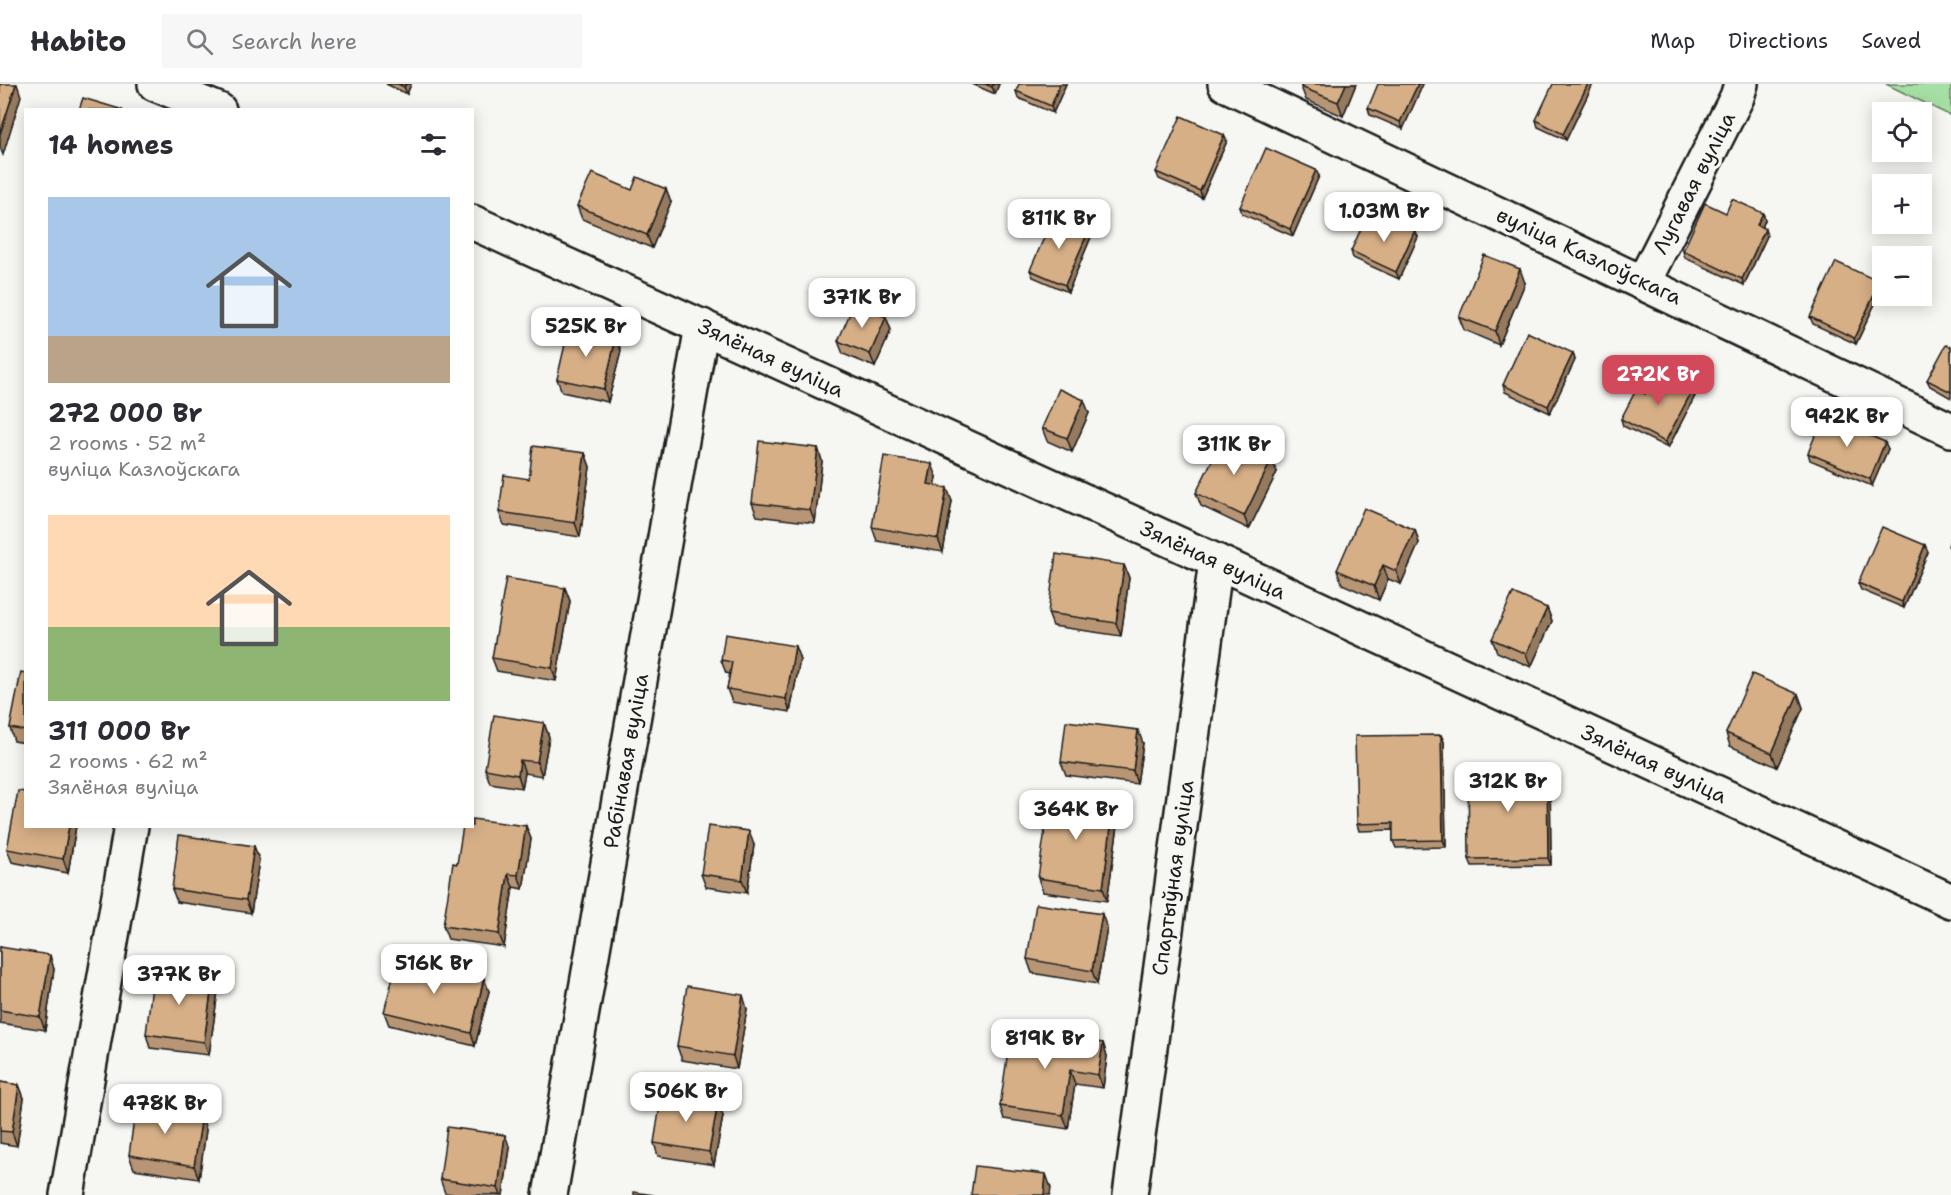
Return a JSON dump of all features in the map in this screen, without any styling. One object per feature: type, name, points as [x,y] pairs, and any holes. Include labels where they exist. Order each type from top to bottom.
[{"type":"street","points":[[155,84],[214,108]]},
{"type":"street","name":"вуліца Казлоўскага","points":[[1225,84],[1644,281],[1951,430]]},
{"type":"street","name":"Лугавая вуліца","points":[[1644,281],[1737,97],[1741,84]]},
{"type":"street","name":"Зялёная вуліца","points":[[474,223],[1216,561],[1951,901]]},
{"type":"street","name":"Рабінавая вуліца","points":[[550,1195],[702,326]]},
{"type":"street","name":"Спартыўная вуліца","points":[[1130,1195],[1216,561]]},
{"type":"street","points":[[67,1195],[130,828]]},
{"type":"green space","points":[[1886,84],[1951,84],[1951,116],[1932,107],[1932,102],[1923,102]]},
{"type":"building","points":[[0,84],[16,84],[0,134]]},
{"type":"building","points":[[1019,84],[1060,84],[1051,106],[1016,91]]},
{"type":"building","points":[[1302,84],[1346,84],[1338,102],[1301,87]]},
{"type":"building","points":[[1378,84],[1418,84],[1400,122],[1368,108]]},
{"type":"building","points":[[1553,84],[1588,84],[1563,134],[1536,120]]},
{"type":"building","points":[[83,98],[116,108],[80,108]]},
{"type":"building","points":[[1181,116],[1224,135],[1200,191],[1156,172]]},
{"type":"building","points":[[1266,148],[1316,170],[1290,229],[1240,207]]},
{"type":"building","points":[[592,173],[632,190],[637,177],[666,189],[647,235],[577,206]]},
{"type":"building","points":[[1732,199],[1763,213],[1757,225],[1765,229],[1742,279],[1683,251],[1705,203],[1726,213]]},
{"type":"building","points":[[1054,215],[1089,230],[1065,285],[1030,270]]},
{"type":"building","points":[[1383,216],[1415,230],[1396,272],[1351,251],[1365,220],[1379,226]]},
{"type":"building","points":[[1484,255],[1520,269],[1495,331],[1459,317]]},
{"type":"building","points":[[1836,262],[1872,278],[1872,299],[1854,338],[1810,317]]},
{"type":"building","points":[[854,304],[886,317],[870,354],[838,341]]},
{"type":"building","points":[[569,327],[616,338],[604,389],[557,379]]},
{"type":"building","points":[[1527,332],[1573,353],[1548,406],[1503,385]]},
{"type":"building","points":[[1946,345],[1951,347],[1951,392],[1927,380]]},
{"type":"building","points":[[1657,370],[1693,389],[1665,442],[1621,419],[1636,390],[1645,394]]},
{"type":"building","points":[[1059,389],[1084,400],[1067,438],[1042,428]]},
{"type":"building","points":[[1823,416],[1885,442],[1870,479],[1808,453]]},
{"type":"building","points":[[1224,436],[1272,459],[1244,516],[1196,493]]},
{"type":"building","points":[[759,441],[818,448],[810,510],[752,503]]},
{"type":"building","points":[[533,446],[585,453],[575,523],[499,512],[504,475],[529,479]]},
{"type":"building","points":[[884,456],[932,464],[928,484],[947,488],[938,539],[872,527]]},
{"type":"building","points":[[1364,508],[1415,530],[1396,571],[1383,565],[1374,586],[1337,570]]},
{"type":"building","points":[[1882,527],[1925,545],[1902,602],[1858,583]]},
{"type":"building","points":[[1056,554],[1124,565],[1116,623],[1048,613]]},
{"type":"building","points":[[506,578],[565,588],[552,668],[492,658]]},
{"type":"building","points":[[1513,593],[1547,608],[1526,654],[1492,639]]},
{"type":"building","points":[[725,634],[795,646],[786,699],[727,689],[732,662],[721,660]]},
{"type":"building","points":[[21,672],[24,673],[24,731],[10,728]]},
{"type":"building","points":[[1752,674],[1798,694],[1772,753],[1726,733]]},
{"type":"building","points":[[494,715],[544,723],[537,762],[520,760],[518,775],[485,769]]},
{"type":"building","points":[[1066,721],[1138,730],[1133,771],[1061,762]]},
{"type":"building","points":[[1441,735],[1443,840],[1393,841],[1393,823],[1357,824],[1355,736]]},
{"type":"building","points":[[1468,767],[1547,767],[1548,858],[1469,859]]},
{"type":"building","points":[[18,791],[24,792],[24,828],[69,828],[63,859],[7,849]]},
{"type":"building","points":[[1050,795],[1114,804],[1103,888],[1038,878]]},
{"type":"building","points":[[474,819],[526,826],[518,875],[508,874],[499,934],[443,926],[453,863],[457,864],[463,828],[474,828]]},
{"type":"building","points":[[708,826],[749,831],[742,880],[701,874]]},
{"type":"building","points":[[179,835],[254,846],[246,900],[172,889]]},
{"type":"building","points":[[1036,904],[1102,914],[1092,971],[1027,959]]},
{"type":"building","points":[[0,947],[50,955],[40,1017],[0,1010]]},
{"type":"building","points":[[398,957],[484,978],[471,1033],[384,1012]]},
{"type":"building","points":[[154,970],[213,978],[204,1042],[146,1034]]},
{"type":"building","points":[[687,986],[743,995],[733,1056],[677,1046]]},
{"type":"building","points":[[1011,1030],[1103,1043],[1098,1075],[1070,1070],[1063,1115],[1000,1106]]},
{"type":"building","points":[[0,1082],[19,1085],[12,1132],[0,1131]]},
{"type":"building","points":[[662,1093],[718,1103],[709,1152],[654,1143]]},
{"type":"building","points":[[136,1105],[202,1116],[194,1166],[129,1155]]},
{"type":"building","points":[[447,1127],[505,1135],[498,1188],[440,1179]]},
{"type":"building","points":[[975,1166],[1046,1174],[1044,1195],[971,1195]]},
{"type":"building","points":[[634,1192],[654,1195],[634,1195]]}]
